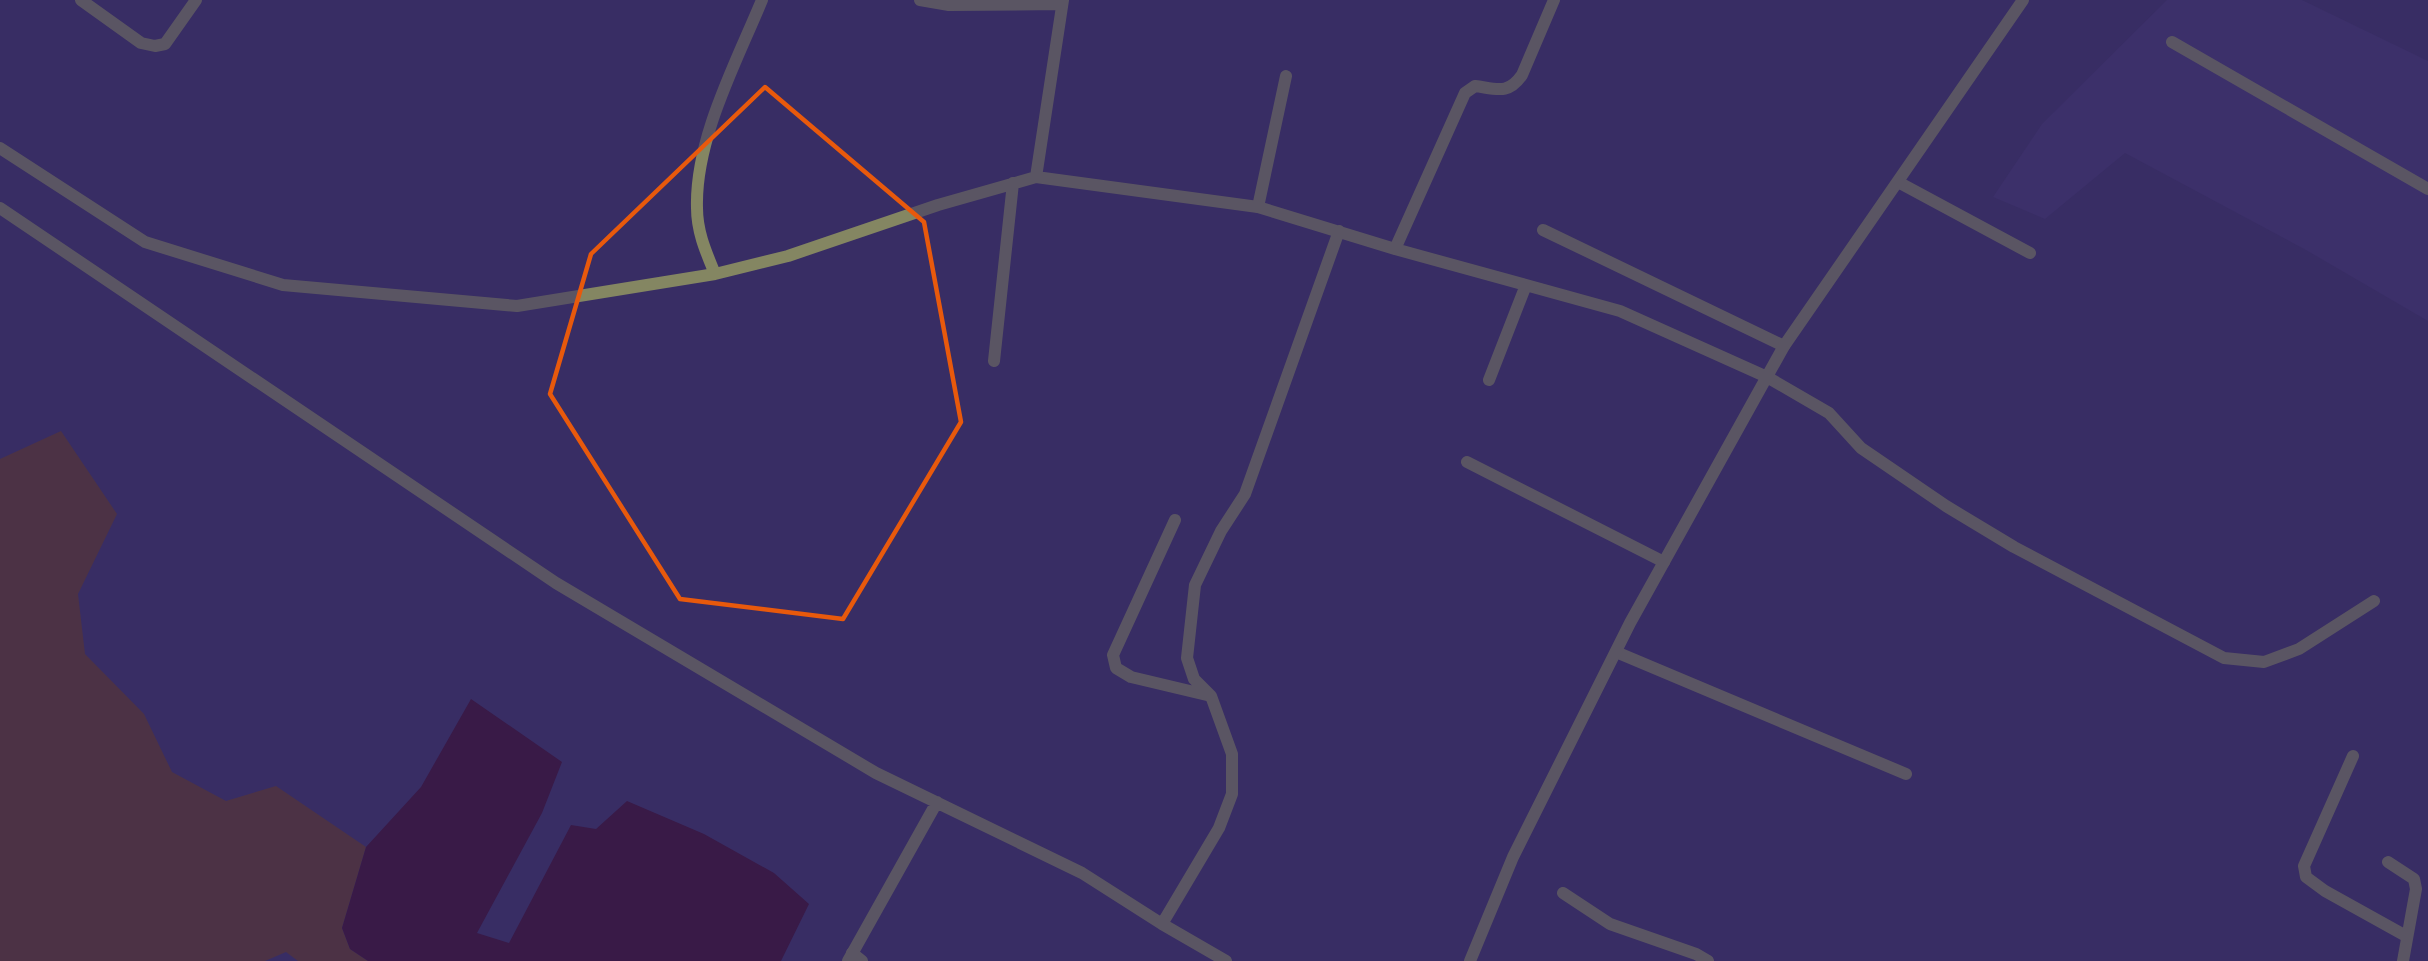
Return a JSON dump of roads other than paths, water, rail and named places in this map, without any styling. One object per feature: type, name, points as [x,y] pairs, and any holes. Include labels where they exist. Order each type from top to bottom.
[{"type":"street","points":[[81,0],[141,43],[155,46],[165,44],[196,0]]},
{"type":"street","points":[[715,274],[700,238],[696,208],[703,155],[721,101],[762,0]]},
{"type":"street","points":[[920,0],[949,5],[1062,2],[1036,177]]},
{"type":"street","points":[[1395,249],[1465,93],[1475,86],[1503,90],[1514,86],[1522,75],[1554,0]]},
{"type":"street","points":[[1470,961],[1513,857],[1616,652],[1784,346],[2023,0]]},
{"type":"street","points":[[2172,42],[2428,189]]},
{"type":"street","points":[[1258,207],[1286,76]]},
{"type":"street","points":[[0,148],[145,242],[284,285],[517,306],[715,274],[788,256],[938,205],[1036,177],[1258,207],[1395,249],[1620,311],[1767,377],[1829,413],[1861,448],[1946,506],[2014,547],[2224,658],[2264,662],[2299,649],[2374,601]]},
{"type":"street","points":[[1898,182],[2030,253]]},
{"type":"street","points":[[994,361],[1014,183]]},
{"type":"street","points":[[0,208],[556,583],[876,773],[1082,873],[1162,924],[1226,961]]},
{"type":"street","points":[[1543,230],[1784,346]]},
{"type":"street","points":[[1162,924],[1219,828],[1232,794],[1232,754],[1211,696],[1194,679],[1187,658],[1195,585],[1221,531],[1245,494],[1339,231]]},
{"type":"street","points":[[1489,380],[1526,285]]},
{"type":"street","points":[[1467,462],[1664,562]]},
{"type":"street","points":[[1175,520],[1113,655],[1116,668],[1131,677],[1211,696]]},
{"type":"street","points":[[1616,652],[1906,774]]},
{"type":"street","points":[[2353,756],[2304,866],[2306,877],[2325,891],[2406,936]]},
{"type":"street","points":[[854,958],[937,802]]},
{"type":"street","points":[[2388,862],[2414,879],[2416,889],[2403,961]]},
{"type":"street","points":[[1563,893],[1610,924],[1696,954],[1708,961]]}]
